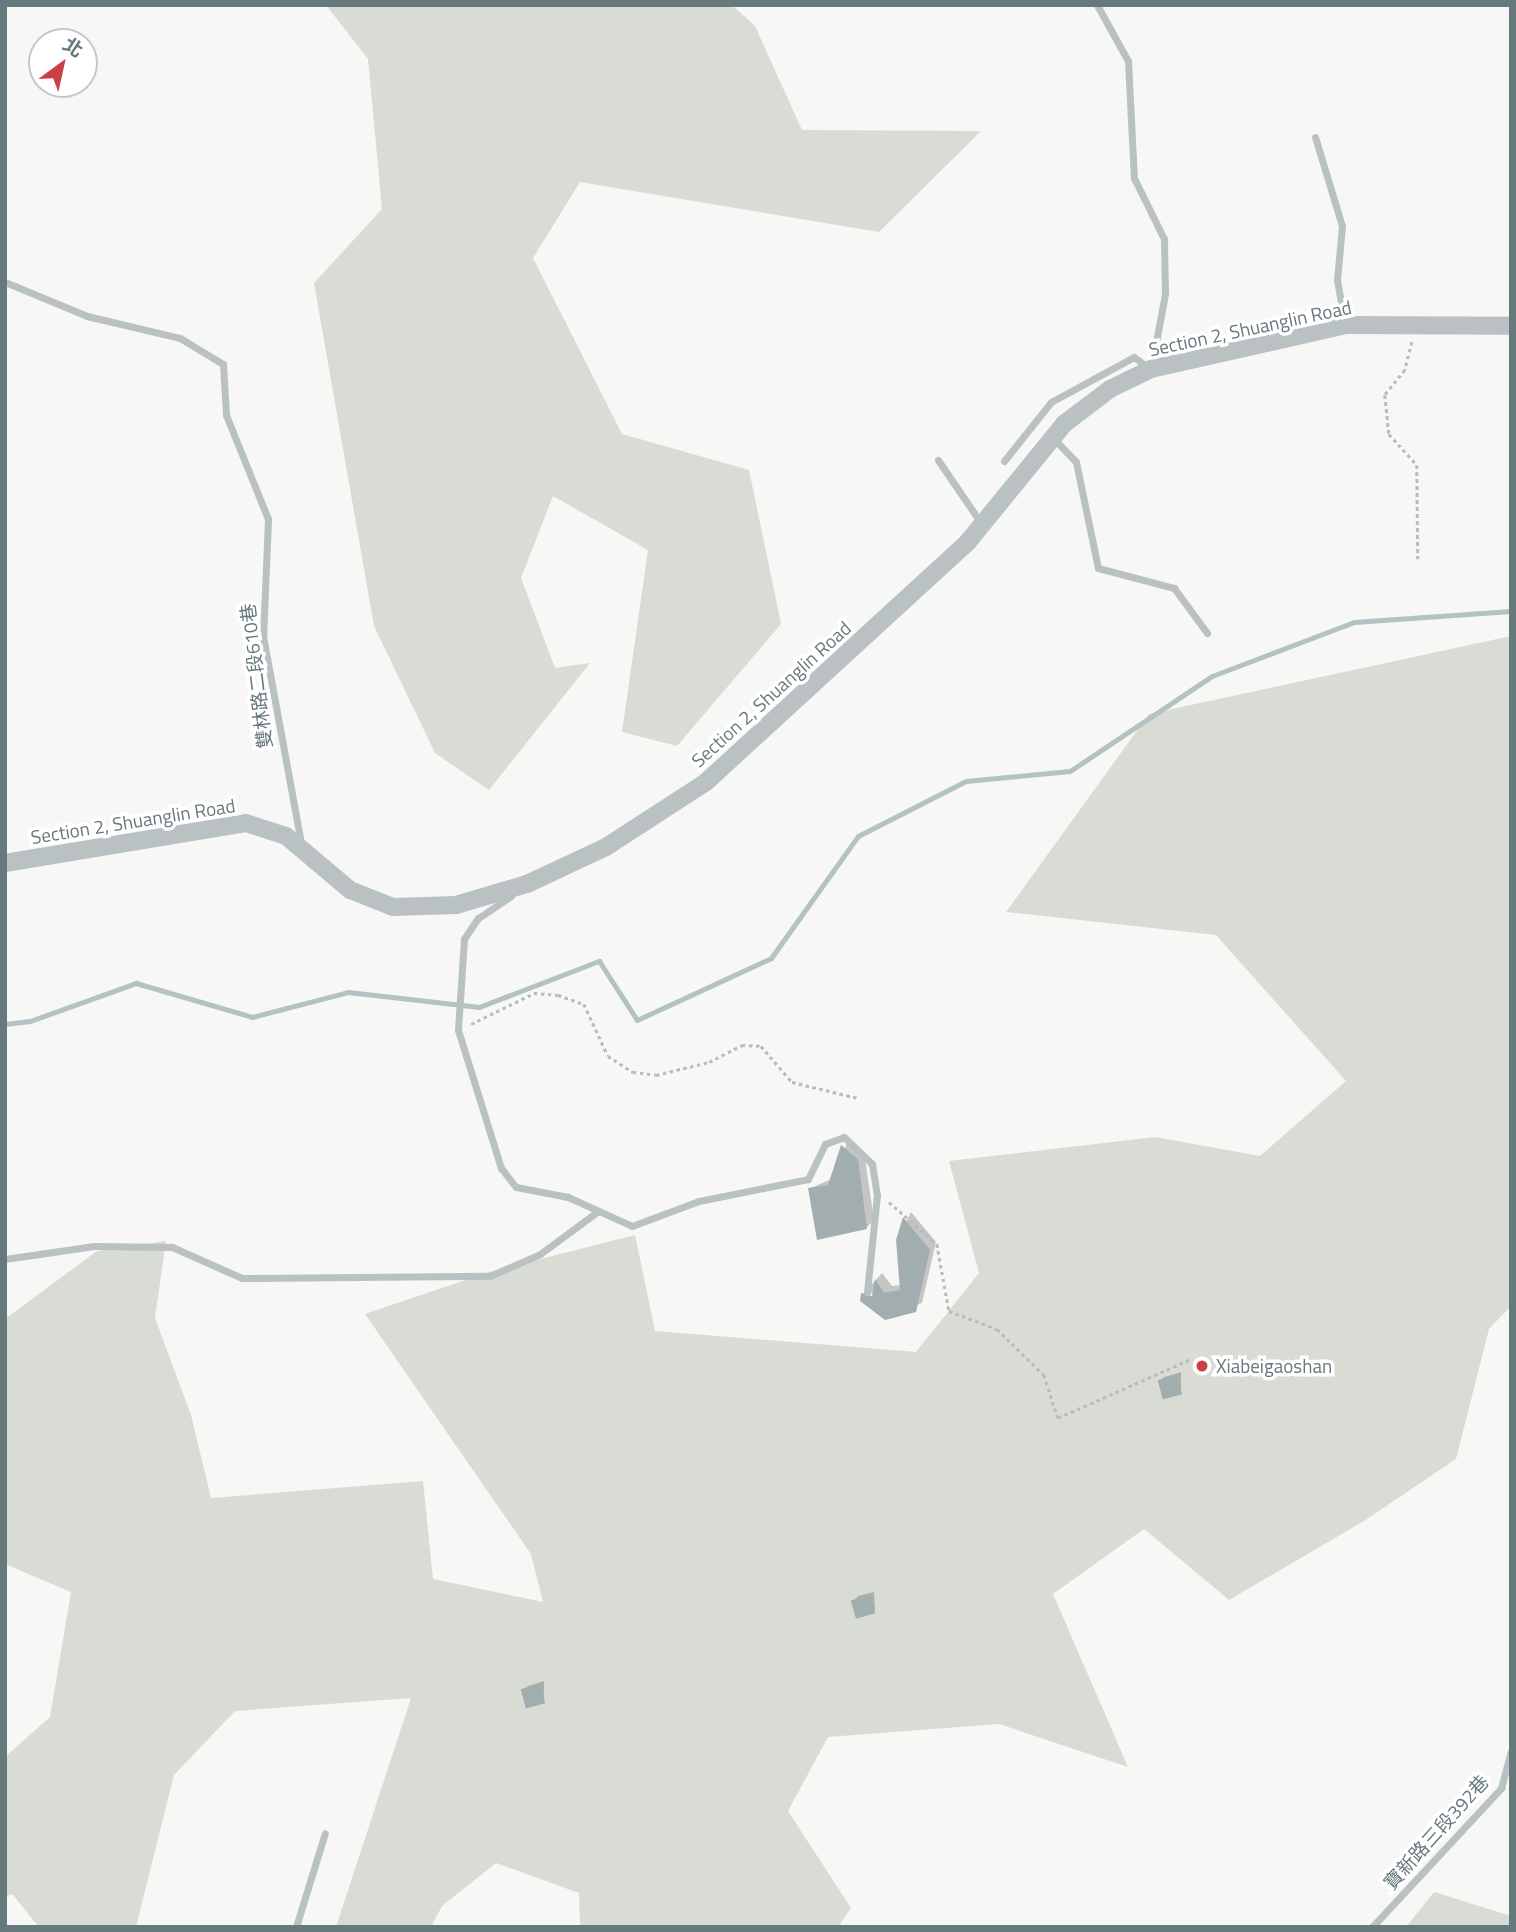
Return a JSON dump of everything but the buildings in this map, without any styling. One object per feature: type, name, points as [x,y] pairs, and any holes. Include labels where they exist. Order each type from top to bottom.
[{"type":"street","name":"Section 2, Shuanglin Road","points":[[5,863],[229,823],[262,827],[302,846],[351,890],[393,908],[456,905],[527,884],[607,847],[706,782],[983,527],[1052,438],[1095,399],[1151,369],[1346,325],[1511,326]]},
{"type":"lane","points":[[1003,461],[1051,402],[1134,357],[1151,369],[1165,294],[1164,239],[1134,178],[1128,61],[1097,5]]},
{"type":"lane","points":[[1315,137],[1342,226],[1337,280],[1346,325]]},
{"type":"lane","name":"雙林路二段610巷","points":[[5,282],[87,316],[180,338],[223,364],[226,415],[268,519],[264,636],[279,751],[302,846]]},
{"type":"lane","points":[[1052,438],[1076,462],[1098,568],[1174,588],[1207,633]]},
{"type":"lane","points":[[938,460],[983,527]]},
{"type":"lane","points":[[527,884],[478,918],[464,939],[458,1030],[501,1168],[516,1187],[568,1196],[597,1212],[632,1226],[699,1201],[808,1179],[836,1136],[860,1147],[872,1164],[877,1195],[867,1292]]},
{"type":"lane","points":[[5,1259],[94,1246],[172,1247],[242,1279],[490,1276],[540,1254],[597,1212]]},
{"type":"lane","name":"寶新路三段392巷","points":[[1372,1927],[1501,1788],[1511,1751]]},
{"type":"lane","points":[[296,1927],[326,1833]]},
{"type":"path","points":[[1417,326],[1405,370],[1385,395],[1389,434],[1417,465],[1418,559]]},
{"type":"path","points":[[458,1030],[534,993],[558,995],[584,1004],[608,1056],[633,1072],[656,1075],[709,1062],[742,1045],[761,1046],[792,1082],[858,1098]]},
{"type":"path","points":[[877,1195],[937,1244],[948,1311],[997,1329],[1035,1366],[1058,1418],[1191,1359]]},
{"type":"shaded area","points":[[326,5],[732,5],[755,26],[802,130],[981,131],[879,232],[580,182],[533,258],[622,434],[749,470],[781,624],[677,746],[622,732],[648,550],[553,496],[521,578],[555,668],[590,663],[489,790],[435,753],[374,626],[314,283],[382,209],[368,59]]},
{"type":"shaded area","points":[[1511,636],[1511,1306],[1489,1329],[1456,1459],[1364,1521],[1229,1600],[1144,1529],[1053,1594],[1128,1767],[999,1724],[828,1737],[788,1811],[851,1908],[838,1927],[580,1927],[579,1893],[496,1863],[442,1906],[431,1927],[336,1927],[411,1698],[235,1711],[174,1775],[136,1927],[39,1927],[12,1894],[5,1897],[5,1757],[50,1717],[71,1592],[5,1564],[5,1319],[97,1251],[166,1241],[155,1318],[191,1415],[211,1498],[423,1481],[433,1579],[543,1602],[531,1554],[365,1314],[489,1272],[635,1235],[655,1331],[916,1352],[979,1273],[949,1161],[1155,1137],[1260,1156],[1346,1081],[1216,935],[1006,912],[1149,714]]},
{"type":"shaded area","points":[[1434,1892],[1511,1916],[1511,1927],[1406,1927]]},
{"type":"waterway","points":[[5,1024],[30,1021],[136,983],[252,1017],[348,992],[479,1007],[599,961],[637,1020],[771,958],[858,836],[966,781],[1070,771],[1212,676],[1354,622],[1511,611]]},
{"type":"place","name":"Xiabeigaoshan","points":[[1202,1366]]}]
